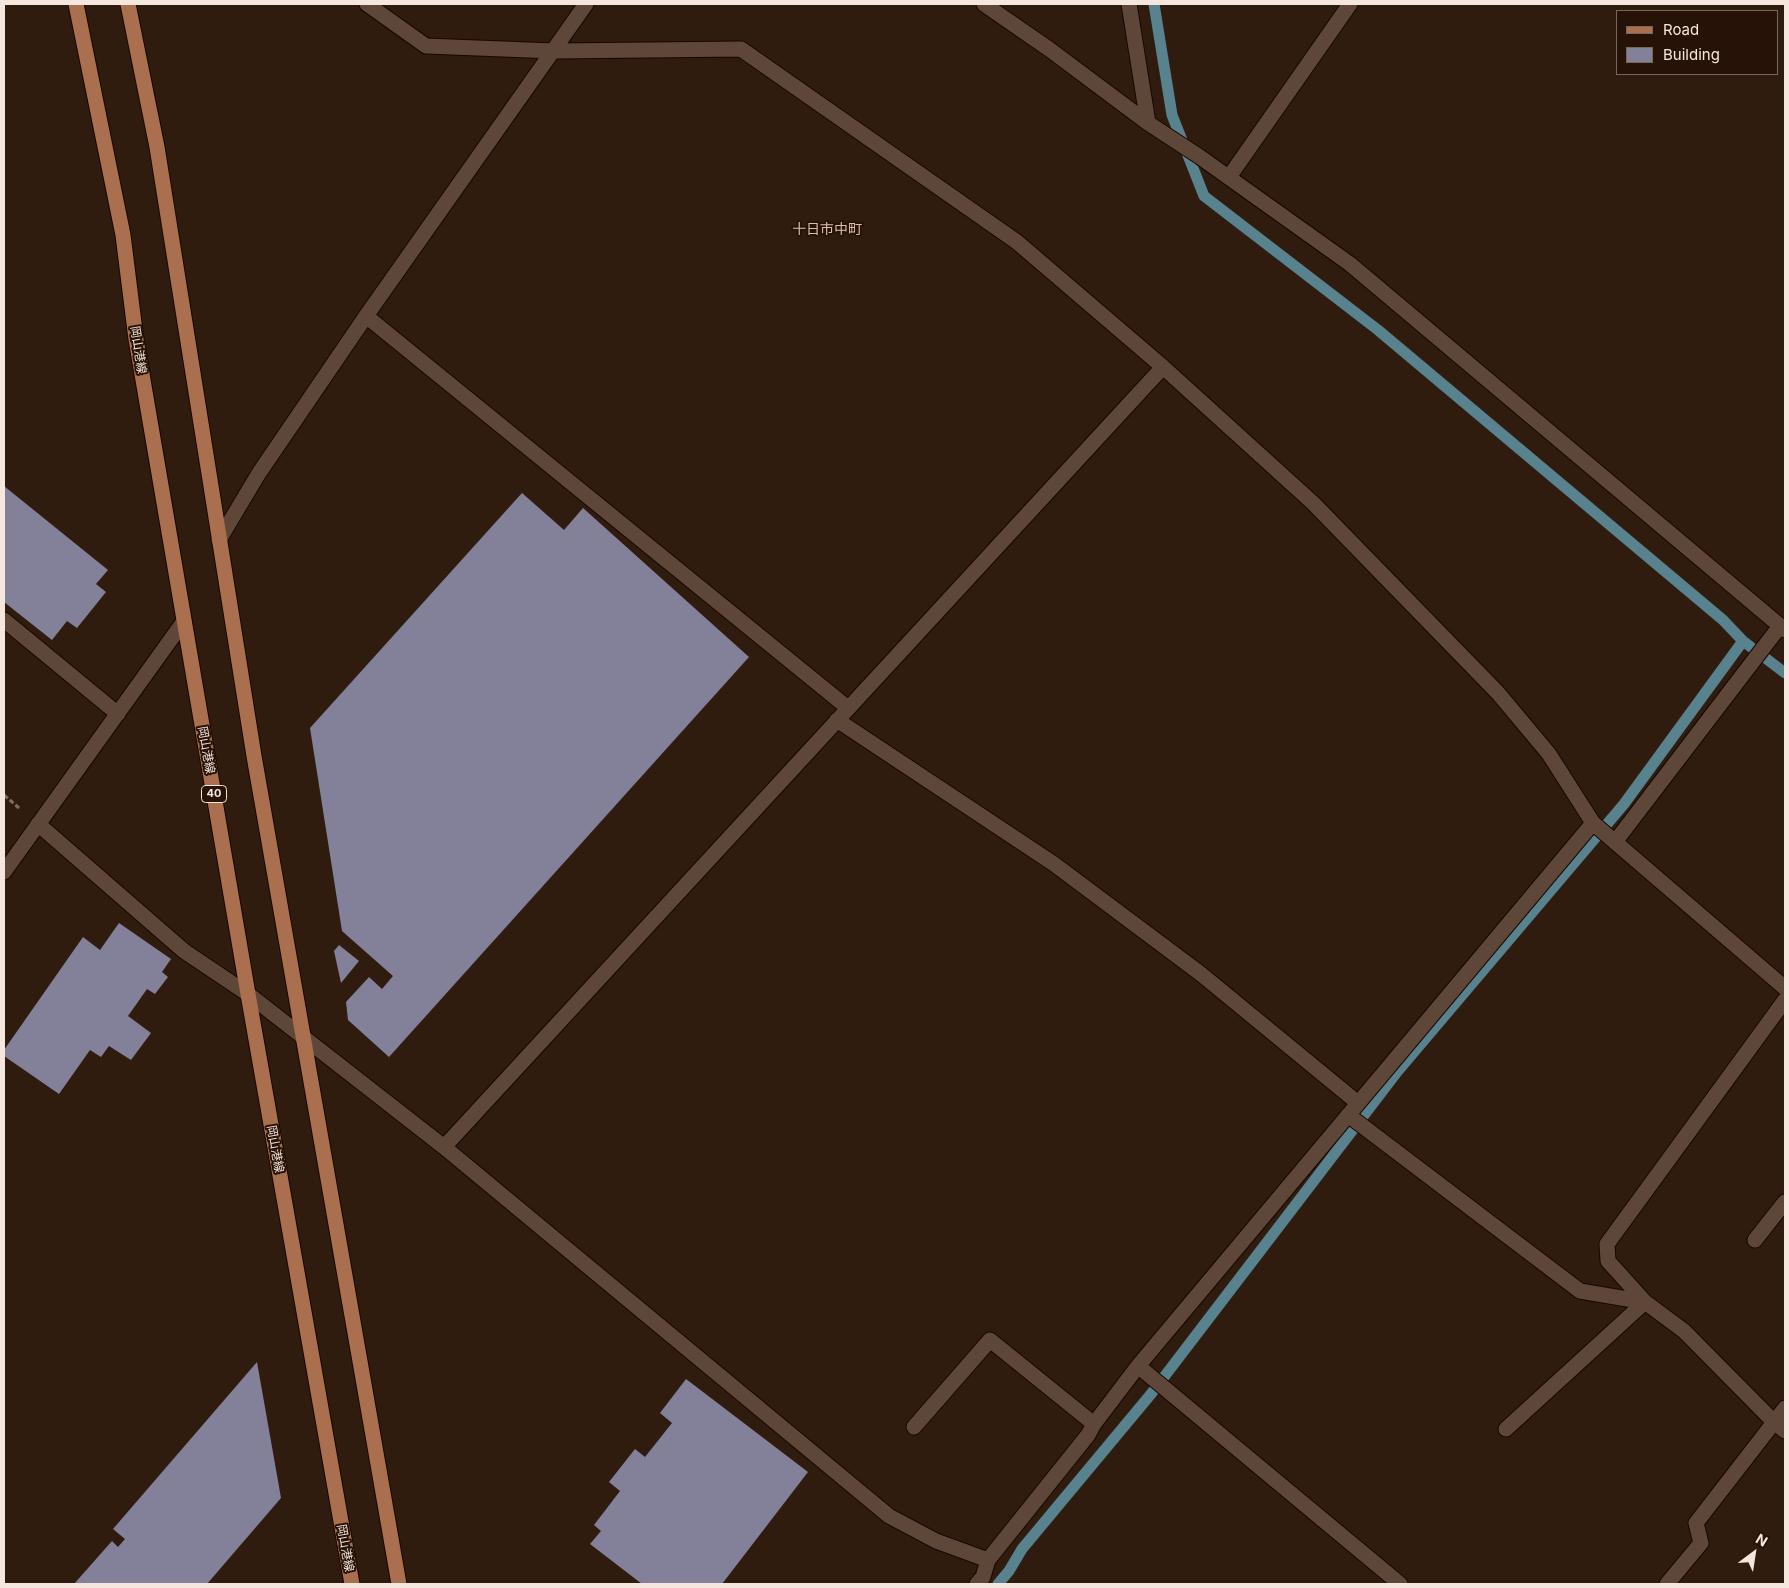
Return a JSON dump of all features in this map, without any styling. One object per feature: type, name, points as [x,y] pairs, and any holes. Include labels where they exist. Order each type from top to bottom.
[{"type":"main road","name":"岡山港線","points":[[76,4],[123,234],[136,339],[248,994],[352,1584]]},
{"type":"main road","points":[[128,4],[157,147],[254,756],[305,1038],[399,1584]]},
{"type":"street","points":[[367,4],[426,46],[554,51],[741,49],[1017,242],[1163,367],[1313,503],[1498,694],[1549,754],[1602,832],[1785,988]]},
{"type":"street","points":[[219,540],[259,473],[366,316],[586,4]]},
{"type":"street","points":[[977,1584],[983,1577],[988,1560],[1088,1435],[1094,1424],[1144,1370],[1355,1121],[1358,1103],[1750,665],[1770,638],[1783,628],[1350,264],[1229,177],[1148,123],[1049,49],[984,4]]},
{"type":"street","points":[[1129,4],[1148,123]]},
{"type":"street","points":[[1229,177],[1350,4]]},
{"type":"street","points":[[366,316],[848,708]]},
{"type":"street","points":[[444,1146],[1163,367]]},
{"type":"street","points":[[4,620],[118,714]]},
{"type":"street","points":[[4,872],[184,621]]},
{"type":"street","points":[[837,720],[1054,864],[1201,974],[1358,1103]]},
{"type":"street","points":[[38,824],[184,950],[248,994],[444,1146],[889,1516],[936,1541],[988,1560]]},
{"type":"street","points":[[1780,1427],[1684,1330],[1645,1302],[1608,1261],[1607,1244],[1785,1000]]},
{"type":"street","points":[[1355,1121],[1580,1291],[1645,1302]]},
{"type":"street","points":[[1755,1240],[1785,1202]]},
{"type":"street","points":[[1506,1430],[1645,1302]]},
{"type":"street","points":[[914,1427],[990,1340],[1094,1424]]},
{"type":"street","points":[[1144,1370],[1400,1584]]},
{"type":"street","points":[[1667,1584],[1702,1544],[1696,1523],[1780,1427],[1785,1408]]},
{"type":"building","points":[[4,486],[108,570],[96,584],[106,592],[77,628],[67,621],[52,640],[4,602]]},
{"type":"building","points":[[522,493],[564,530],[583,508],[749,657],[389,1057],[348,1020],[346,1002],[369,977],[382,989],[393,976],[342,931],[310,728]]},
{"type":"building","points":[[119,923],[171,959],[162,972],[168,977],[155,994],[147,989],[128,1016],[151,1033],[131,1060],[109,1046],[101,1057],[90,1050],[59,1094],[4,1056],[4,1050],[83,937],[100,950]]},
{"type":"building","points":[[339,945],[359,961],[341,983],[334,951]]},
{"type":"building","points":[[257,1362],[281,1498],[207,1584],[74,1584],[112,1541],[118,1547],[125,1539],[113,1529]]},
{"type":"building","points":[[686,1379],[808,1472],[722,1584],[642,1584],[590,1544],[601,1531],[594,1525],[620,1491],[609,1482],[635,1449],[645,1457],[672,1423],[660,1413]]},
{"type":"waterway","points":[[1154,4],[1172,115],[1204,196],[1378,330],[1723,620],[1743,641],[1785,673]]},
{"type":"waterway","points":[[998,1584],[1009,1571],[1022,1549],[1151,1394],[1397,1072],[1624,804],[1743,641]]},
{"type":"district","name":"十日市中町","points":[[827,230]]}]
